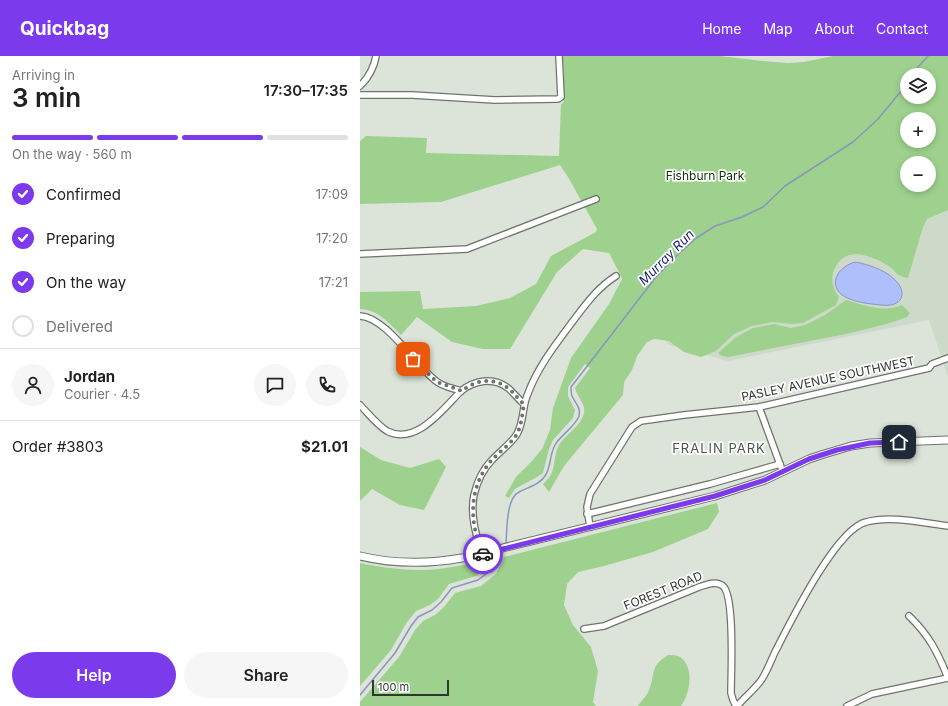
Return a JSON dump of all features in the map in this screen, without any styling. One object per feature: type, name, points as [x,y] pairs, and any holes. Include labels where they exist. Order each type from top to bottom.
[{"type":"main road","points":[[361,556],[379,560],[414,563],[447,561],[482,554],[748,487],[816,456],[851,446],[870,443],[948,440]]},
{"type":"street","points":[[360,86],[370,75],[376,56]]},
{"type":"street","points":[[360,95],[412,95],[495,100],[551,100],[560,98],[560,56]]},
{"type":"street","points":[[360,254],[467,250],[596,199]]},
{"type":"street","points":[[482,554],[472,512],[474,495],[478,482],[486,468],[516,434],[522,421],[524,404],[529,389],[543,362],[591,296],[600,287],[616,276]]},
{"type":"street","points":[[363,317],[377,322],[382,326],[437,382],[462,391]]},
{"type":"street","name":"PASLEY AVENUE SOUTHWEST","points":[[590,527],[587,514],[588,501],[594,487],[632,427],[636,424],[646,420],[759,407],[929,368],[932,364],[948,358]]},
{"type":"street","points":[[360,405],[381,427],[387,431],[404,434],[417,431],[425,426],[467,387],[480,382],[496,382],[506,387],[524,404]]},
{"type":"street","points":[[759,407],[783,472]]},
{"type":"street","points":[[587,514],[710,484],[780,464]]},
{"type":"street","points":[[737,706],[762,678],[812,583],[835,549],[852,529],[861,523],[877,520],[893,520],[948,526]]},
{"type":"street","name":"FOREST ROAD","points":[[584,629],[604,626],[699,587],[710,583],[719,583],[726,589],[730,604],[731,693],[737,706]]},
{"type":"street","points":[[847,706],[872,694],[948,678],[932,643],[923,630],[909,616]]},
{"type":"shaded area","points":[[948,208],[948,377],[929,320],[728,361],[669,345],[658,333]]},
{"type":"green space","name":"Fishburn Park","points":[[563,56],[719,56],[788,63],[804,62],[833,56],[948,56],[948,210],[927,219],[923,227],[908,278],[900,276],[880,261],[864,255],[849,255],[837,264],[833,273],[833,286],[839,297],[836,305],[803,323],[791,324],[773,322],[752,326],[734,334],[716,351],[701,357],[684,352],[669,341],[654,339],[647,342],[637,356],[632,370],[624,382],[623,395],[564,466],[549,492],[543,484],[552,471],[559,445],[577,426],[584,413],[583,404],[575,388],[590,368],[585,364],[568,387],[568,396],[575,410],[573,418],[553,440],[549,449],[543,473],[515,489],[509,498],[505,496],[516,477],[542,449],[550,430],[553,408],[571,358],[609,304],[622,279],[621,276],[609,253],[583,249],[557,272],[510,349],[483,349],[452,342],[417,317],[401,335],[378,314],[360,309],[360,292],[420,291],[423,309],[476,306],[510,298],[536,284],[551,256],[596,232],[597,229],[560,165],[441,202],[360,204],[360,141],[366,136],[427,138],[426,153],[559,156],[561,104],[563,103]]},
{"type":"green space","points":[[846,300],[866,306],[881,308],[902,305],[910,313],[907,317],[887,324],[846,334],[728,357],[722,356],[718,353],[736,337],[753,328],[774,324],[791,328],[805,325],[825,315]]},
{"type":"green space","points":[[360,447],[381,460],[410,468],[439,459],[446,467],[424,510],[400,505],[372,489],[360,501]]},
{"type":"green space","points":[[717,503],[719,512],[708,529],[653,552],[578,572],[567,584],[564,605],[573,625],[591,647],[598,671],[593,702],[596,706],[360,706],[360,702],[399,657],[415,630],[423,621],[435,615],[444,607],[455,593],[481,586],[496,574],[504,557]]},
{"type":"green space","points":[[491,558],[487,567],[476,576],[449,584],[438,599],[430,605],[416,611],[407,622],[391,650],[360,686],[360,563],[383,567],[429,570],[457,566]]},
{"type":"green space","points":[[668,655],[676,655],[680,657],[685,661],[688,667],[690,681],[684,701],[681,706],[638,706],[648,692],[655,667]]},
{"type":"water","points":[[856,262],[871,266],[893,278],[901,289],[902,293],[899,301],[888,305],[871,304],[856,301],[842,295],[836,285],[837,275],[845,267]]},
{"type":"waterway","name":"Murray Run","points":[[917,68],[928,56]]},
{"type":"waterway","name":"Murray Run","points":[[506,544],[509,508],[515,495],[537,484],[543,479],[549,468],[554,446],[575,423],[579,416],[579,410],[572,395],[571,387],[656,277],[695,239],[715,226],[742,217],[763,207],[785,186],[853,142],[878,119],[900,92]]},
{"type":"waterway","name":"Murray Run","points":[[360,695],[395,653],[418,617],[432,610],[441,602],[452,588],[478,580],[490,571],[501,557]]},
{"type":"way so far","points":[[413,359],[432,378],[443,385],[462,391],[467,387],[480,382],[496,382],[510,390],[524,404],[520,428],[512,440],[491,461],[476,486],[472,512],[478,542],[483,554]]},
{"type":"district","name":"FRALIN PARK","points":[[719,448]]},
{"type":"route","points":[[483,554],[748,487],[809,459],[851,446],[870,443],[899,442]]}]
